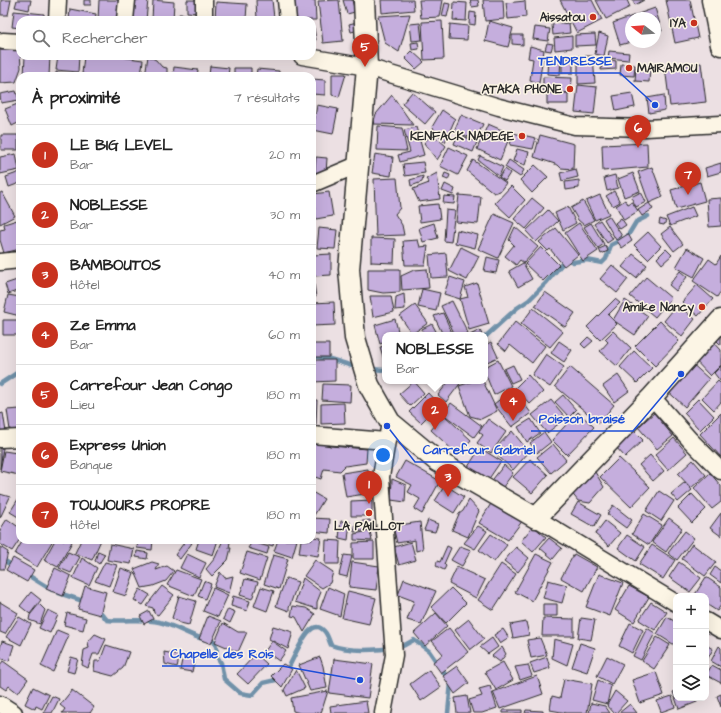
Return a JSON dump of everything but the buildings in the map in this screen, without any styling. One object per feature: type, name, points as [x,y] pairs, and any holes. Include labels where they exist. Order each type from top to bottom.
[{"type":"street","points":[[57,16],[58,0]]},
{"type":"street","points":[[125,16],[127,0]]},
{"type":"street","points":[[204,0],[204,16]]},
{"type":"street","points":[[286,0],[288,16]]},
{"type":"street","points":[[364,0],[367,67],[357,165],[349,269],[355,338],[369,385],[388,431],[381,477],[393,649],[383,713]]},
{"type":"street","points":[[712,0],[721,45]]},
{"type":"street","points":[[4,41],[16,42]]},
{"type":"street","points":[[316,58],[367,67],[499,107],[575,126],[646,128],[721,124]]},
{"type":"street","points":[[316,182],[357,165]]},
{"type":"street","points":[[0,262],[16,260]]},
{"type":"street","points":[[536,518],[652,396],[721,320]]},
{"type":"street","points":[[652,396],[690,440],[721,471]]},
{"type":"street","points":[[316,435],[388,431],[673,601]]},
{"type":"street","points":[[0,439],[16,438]]},
{"type":"street","points":[[709,623],[721,630]]},
{"type":"street","points":[[0,704],[14,713]]},
{"type":"waterway","points":[[488,334],[517,308],[529,300],[546,283],[566,259],[573,262],[587,260],[602,263],[606,259],[611,245],[627,237],[636,222],[648,216]]},
{"type":"waterway","points":[[316,357],[330,359],[359,368]]},
{"type":"waterway","points":[[370,369],[382,370]]},
{"type":"waterway","points":[[0,384],[16,374]]},
{"type":"waterway","points":[[0,558],[13,566]]},
{"type":"waterway","points":[[26,574],[52,590]]},
{"type":"waterway","points":[[59,593],[86,602]]},
{"type":"waterway","points":[[96,607],[107,620],[146,620],[159,622],[193,636],[214,641],[217,649],[216,655],[221,663],[224,679],[240,693],[252,695],[263,683],[280,679]]},
{"type":"waterway","points":[[286,672],[306,635],[317,627],[326,632],[331,645],[339,648],[374,650],[400,647],[414,640],[429,651],[451,683],[448,713]]},
{"type":"place","name":"Aissatou","points":[[593,17]]},
{"type":"place","name":"IYA","points":[[694,23]]},
{"type":"place","name":"Carrefour Jean Congo","points":[[365,67]]},
{"type":"place","name":"MAIRAMOU","points":[[629,68]]},
{"type":"place","name":"ATAKA PHONE","points":[[570,89]]},
{"type":"place","name":"TENDRESSE","points":[[655,105]]},
{"type":"place","name":"KENFACK NADEGE","points":[[522,136]]},
{"type":"place","name":"Express Union","points":[[638,148]]},
{"type":"place","name":"TOUJOURS PROPRE","points":[[688,195]]},
{"type":"place","name":"Amike Nancy","points":[[702,307]]},
{"type":"place","name":"Poisson braisé","points":[[681,374]]},
{"type":"place","name":"Ze Emma","points":[[513,421]]},
{"type":"place","name":"Carrefour Gabriel","points":[[387,426]]},
{"type":"place","name":"NOBLESSE","points":[[435,430]]},
{"type":"place","name":"BAMBOUTOS","points":[[448,497]]},
{"type":"place","name":"LE BIG LEVEL","points":[[369,504]]},
{"type":"place","name":"LA PAILLOT","points":[[369,513]]},
{"type":"place","name":"Chapelle des Rois","points":[[360,680]]}]
